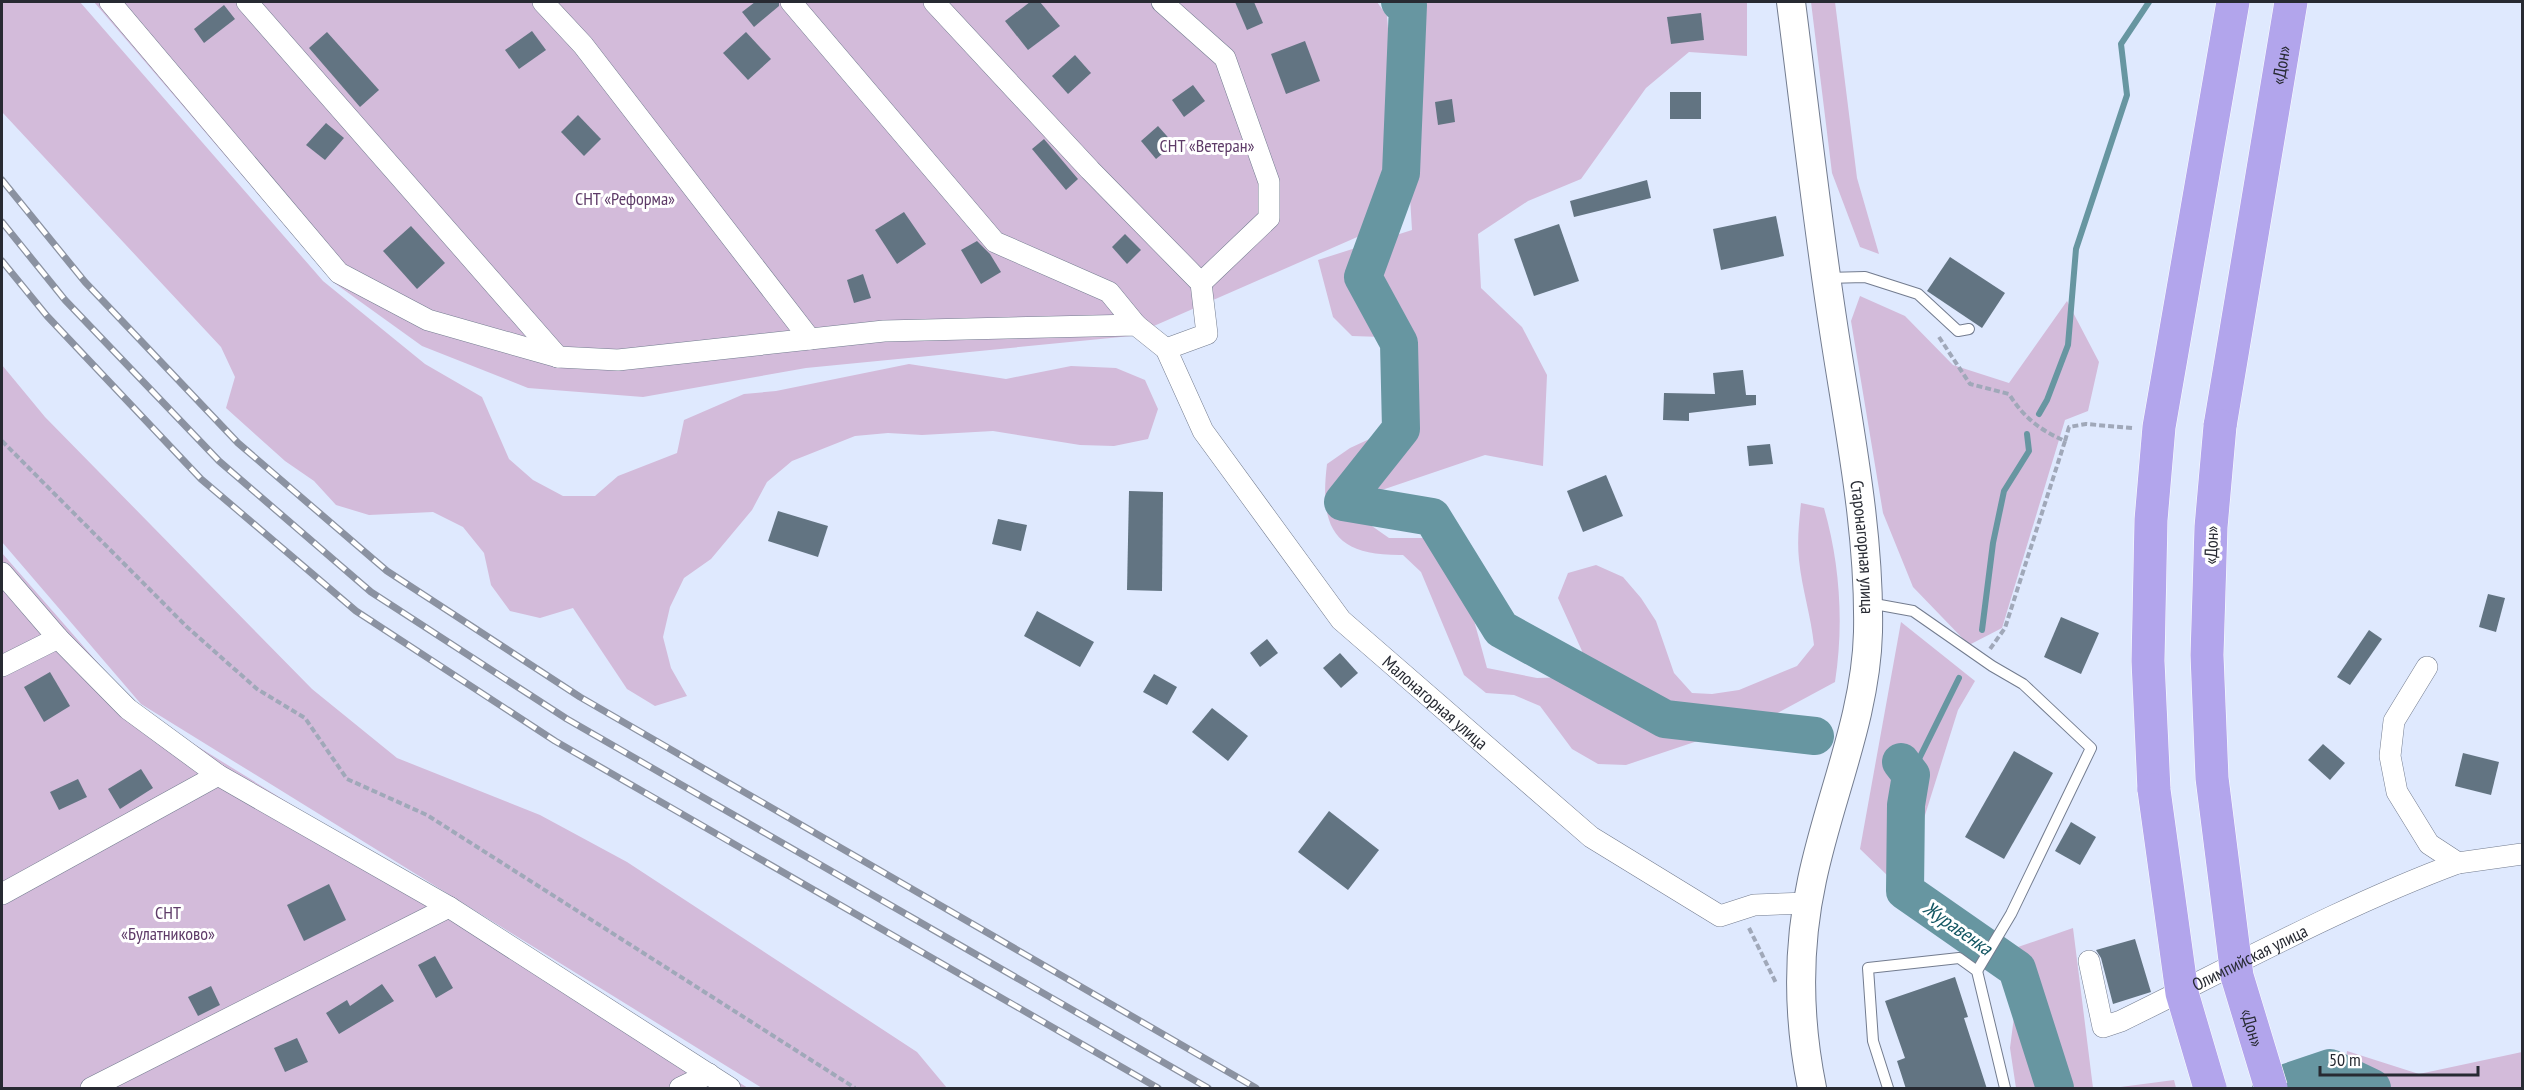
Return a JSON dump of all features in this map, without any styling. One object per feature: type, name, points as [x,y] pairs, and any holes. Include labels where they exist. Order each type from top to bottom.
[{"type":"highway","points":[[2210,1089],[2182,993],[2154,790],[2148,661],[2151,520],[2146,428],[2233,2]]},
{"type":"highway","name":"«Дон»","points":[[2271,1089],[2237,976],[2212,778],[2208,655],[2211,527],[2220,426],[2291,2]]},
{"type":"main road","name":"Старонагорная улица","points":[[1791,2],[1826,278],[1862,521],[1867,603],[1866,664],[1808,903],[1802,950],[1802,1027],[1812,1089]]},
{"type":"street","points":[[110,2],[339,273],[428,320],[558,357],[618,360],[884,331],[1136,325]]},
{"type":"street","points":[[247,2],[558,357]]},
{"type":"street","points":[[543,2],[583,45],[810,339]]},
{"type":"street","points":[[791,2],[995,242],[1109,292],[1136,325],[1166,350],[1207,334],[1201,283],[1090,170],[934,2]]},
{"type":"street","points":[[1162,2],[1225,58],[1269,182],[1269,218],[1201,283]]},
{"type":"street","name":"Малонагорная улица","points":[[1166,350],[1203,431],[1341,620],[1591,837],[1720,916],[1754,905],[1808,903]]},
{"type":"street","points":[[2,573],[58,638],[128,710],[218,775],[449,907],[730,1089]]},
{"type":"street","points":[[2,666],[58,638]]},
{"type":"street","points":[[2427,667],[2394,721],[2390,756],[2397,792],[2429,844],[2458,863]]},
{"type":"street","points":[[2,894],[218,775]]},
{"type":"street","name":"Олимпийская улица","points":[[2089,961],[2103,1027],[2121,1021],[2308,929],[2425,876],[2458,863],[2523,854]]},
{"type":"street","points":[[91,1089],[449,907]]},
{"type":"street","points":[[680,1089],[710,1074]]},
{"type":"lane","points":[[1826,278],[1865,277],[1918,294],[1958,331],[1969,329]]},
{"type":"lane","points":[[1867,603],[1913,611],[1982,659],[2023,684],[2091,748],[2011,914],[1977,971]]},
{"type":"lane","points":[[1888,1089],[1873,1041],[1868,968],[1959,958],[1977,971],[2005,1089]]},
{"type":"path","points":[[1918,294],[1945,348],[1970,384],[2009,394],[2028,419],[2042,431],[2065,441]]},
{"type":"path","points":[[1982,659],[2005,628],[2069,427],[2086,424],[2146,428]]},
{"type":"path","points":[[2,441],[187,627],[257,689],[305,718],[347,779],[427,815],[855,1089]]},
{"type":"path","points":[[1741,908],[1755,943],[1781,993]]},
{"type":"green space","points":[[2,2],[80,2],[323,281],[425,364],[482,397],[509,459],[533,480],[563,496],[595,496],[618,476],[677,453],[684,420],[744,394],[776,391],[909,364],[1006,379],[1071,366],[1116,368],[1145,380],[1158,409],[1148,439],[1114,446],[1080,445],[993,431],[922,435],[888,433],[855,436],[792,461],[767,482],[752,510],[711,559],[684,578],[670,607],[663,637],[671,668],[687,696],[655,706],[627,689],[573,608],[540,618],[510,611],[491,585],[484,553],[463,527],[433,512],[369,515],[336,505],[314,481],[285,461],[226,408],[235,377],[221,347],[2,112]]},
{"type":"green space","name":"СНТ «Реформа»","points":[[94,2],[1377,2],[1387,16],[1403,217],[1131,336],[806,368],[643,397],[528,388],[422,346],[333,282]]},
{"type":"green space","points":[[1398,2],[1747,2],[1747,56],[1689,52],[1646,88],[1581,179],[1528,201],[1478,234],[1481,288],[1522,327],[1547,375],[1543,466],[1485,455],[1376,492],[1359,517],[1389,538],[1430,538],[1461,588],[1472,613],[1487,668],[1537,678],[1572,677],[1582,651],[1558,598],[1568,573],[1596,565],[1623,577],[1641,598],[1656,621],[1674,673],[1692,693],[1712,694],[1739,690],[1797,666],[1814,645],[1799,560],[1799,524],[1801,503],[1824,508],[1834,551],[1839,594],[1838,660],[1835,682],[1772,716],[1626,765],[1598,764],[1572,749],[1540,706],[1514,695],[1486,693],[1464,675],[1421,572],[1403,555],[1361,550],[1347,544],[1337,534],[1330,522],[1326,506],[1327,464],[1350,448],[1376,436],[1394,413],[1405,387],[1403,357],[1382,337],[1352,336],[1333,317],[1318,260],[1412,230]]},
{"type":"green space","points":[[1811,2],[1835,2],[1857,178],[1879,254],[1860,247],[1832,173]]},
{"type":"green space","points":[[1860,296],[1905,316],[1953,365],[2009,383],[2067,301],[2099,362],[2088,411],[2065,420],[2002,628],[1969,645],[1913,587],[1883,513],[1851,321]]},
{"type":"green space","points":[[2,365],[45,417],[312,689],[397,758],[540,815],[627,862],[917,1052],[947,1088],[762,1088],[141,704],[2,542]]},
{"type":"green space","name":"СНТ «Булатниково»","points":[[2,553],[139,710],[748,1088],[2,1088]]},
{"type":"green space","points":[[1901,622],[1975,681],[1958,710],[1915,847],[1887,875],[1860,849]]},
{"type":"green space","points":[[2073,928],[2093,1088],[2016,1088],[2010,1048],[2016,1001],[2015,948]]},
{"type":"green space","points":[[2347,1051],[2419,1074],[2522,1052],[2522,1088],[2343,1088]]},
{"type":"green space","points":[[2174,1080],[2176,1088],[2113,1088]]},
{"type":"building","points":[[755,2],[779,2],[779,6],[754,27],[742,12]]},
{"type":"building","points":[[1030,2],[1040,2],[1060,26],[1028,50],[1005,21]]},
{"type":"building","points":[[1235,2],[1254,2],[1263,23],[1247,30]]},
{"type":"building","points":[[224,5],[235,19],[204,43],[194,29]]},
{"type":"building","points":[[1701,13],[1704,40],[1671,44],[1667,17]]},
{"type":"building","points":[[532,31],[546,50],[519,69],[505,50]]},
{"type":"building","points":[[327,32],[379,90],[360,107],[309,48]]},
{"type":"building","points":[[746,32],[771,59],[748,80],[723,53]]},
{"type":"building","points":[[1305,41],[1320,81],[1286,94],[1271,54]]},
{"type":"building","points":[[1075,55],[1091,73],[1068,94],[1052,76]]},
{"type":"building","points":[[1193,85],[1205,101],[1184,117],[1172,100]]},
{"type":"building","points":[[1670,92],[1701,92],[1701,119],[1670,119]]},
{"type":"building","points":[[1452,99],[1455,122],[1438,125],[1435,102]]},
{"type":"building","points":[[578,115],[601,139],[584,156],[561,132]]},
{"type":"building","points":[[326,123],[344,138],[325,160],[306,145]]},
{"type":"building","points":[[1158,126],[1174,144],[1156,159],[1141,141]]},
{"type":"building","points":[[1044,139],[1078,179],[1066,190],[1032,149]]},
{"type":"building","points":[[1647,180],[1651,198],[1574,217],[1570,201]]},
{"type":"building","points":[[904,212],[926,244],[897,264],[875,230]]},
{"type":"building","points":[[1776,216],[1784,256],[1721,270],[1713,229]]},
{"type":"building","points":[[1559,224],[1579,281],[1534,296],[1514,239]]},
{"type":"building","points":[[411,226],[445,263],[417,289],[383,251]]},
{"type":"building","points":[[1125,234],[1141,250],[1127,264],[1112,247]]},
{"type":"building","points":[[977,241],[990,254],[1001,272],[981,284],[961,250]]},
{"type":"building","points":[[1950,257],[2005,293],[1982,328],[1927,291]]},
{"type":"building","points":[[863,274],[871,298],[854,303],[847,280]]},
{"type":"building","points":[[1743,370],[1746,395],[1756,395],[1756,405],[1689,413],[1689,421],[1663,420],[1664,393],[1715,394],[1713,373]]},
{"type":"building","points":[[1770,444],[1773,464],[1749,466],[1747,446]]},
{"type":"building","points":[[1606,475],[1623,516],[1583,532],[1567,491]]},
{"type":"building","points":[[1129,491],[1163,492],[1162,591],[1127,590]]},
{"type":"building","points":[[778,511],[828,526],[818,557],[768,541]]},
{"type":"building","points":[[998,519],[1027,525],[1021,551],[992,544]]},
{"type":"building","points":[[2488,594],[2505,598],[2496,632],[2479,627]]},
{"type":"building","points":[[1037,611],[1094,642],[1080,667],[1024,636]]},
{"type":"building","points":[[2061,617],[2099,633],[2081,674],[2044,657]]},
{"type":"building","points":[[2369,630],[2382,639],[2350,685],[2337,677]]},
{"type":"building","points":[[1267,639],[1278,653],[1260,667],[1250,653]]},
{"type":"building","points":[[1340,653],[1358,673],[1341,688],[1323,668]]},
{"type":"building","points":[[50,672],[70,706],[44,722],[24,687]]},
{"type":"building","points":[[1154,674],[1177,687],[1167,705],[1143,692]]},
{"type":"building","points":[[1212,708],[1248,736],[1228,761],[1192,732]]},
{"type":"building","points":[[2323,744],[2345,763],[2330,780],[2308,760]]},
{"type":"building","points":[[2014,751],[2053,773],[2004,859],[1965,837]]},
{"type":"building","points":[[2463,753],[2499,762],[2491,795],[2455,786]]},
{"type":"building","points":[[141,769],[153,788],[120,809],[108,789]]},
{"type":"building","points":[[78,779],[87,797],[59,810],[50,792]]},
{"type":"building","points":[[1329,811],[1379,850],[1348,890],[1298,852]]},
{"type":"building","points":[[2071,822],[2096,837],[2080,865],[2055,851]]},
{"type":"building","points":[[329,884],[346,920],[304,941],[287,905]]},
{"type":"building","points":[[2135,939],[2151,992],[2113,1004],[2101,958],[2096,950]]},
{"type":"building","points":[[435,956],[453,988],[436,998],[418,965]]},
{"type":"building","points":[[1955,977],[1968,1017],[1964,1018],[1987,1089],[1906,1089],[1897,1061],[1905,1058],[1885,1001]]},
{"type":"building","points":[[382,984],[394,1001],[339,1034],[326,1013],[347,1000],[350,1006]]},
{"type":"building","points":[[211,986],[220,1005],[198,1016],[188,997]]},
{"type":"building","points":[[297,1038],[308,1062],[285,1072],[274,1048]]},
{"type":"waterway","points":[[1400,2],[1408,5],[1401,173],[1363,277],[1399,343],[1401,429],[1343,502],[1432,517],[1501,629],[1665,719],[1815,736]]},
{"type":"waterway","points":[[2039,414],[2047,400],[2068,345],[2076,249],[2127,95],[2121,44],[2149,2]]},
{"type":"waterway","points":[[1982,630],[1993,543],[2004,491],[2029,451],[2027,434]]},
{"type":"waterway","points":[[1911,775],[1959,678]]},
{"type":"waterway","name":"Журавенка","points":[[1901,762],[1911,775],[1906,805],[1905,891],[2017,969],[2055,1088]]},
{"type":"waterway","points":[[2271,1088],[2330,1068],[2372,1088]]},
{"type":"railway","points":[[2,180],[85,282],[238,443],[387,571],[580,697],[1256,1088]]},
{"type":"railway","points":[[2,222],[65,300],[219,461],[371,592],[567,719],[1208,1088]]},
{"type":"railway","points":[[2,261],[47,316],[201,479],[356,611],[555,741],[1158,1088]]},
{"type":"park label","name":"СНТ «Ветеран»","points":[[1207,145]]}]
